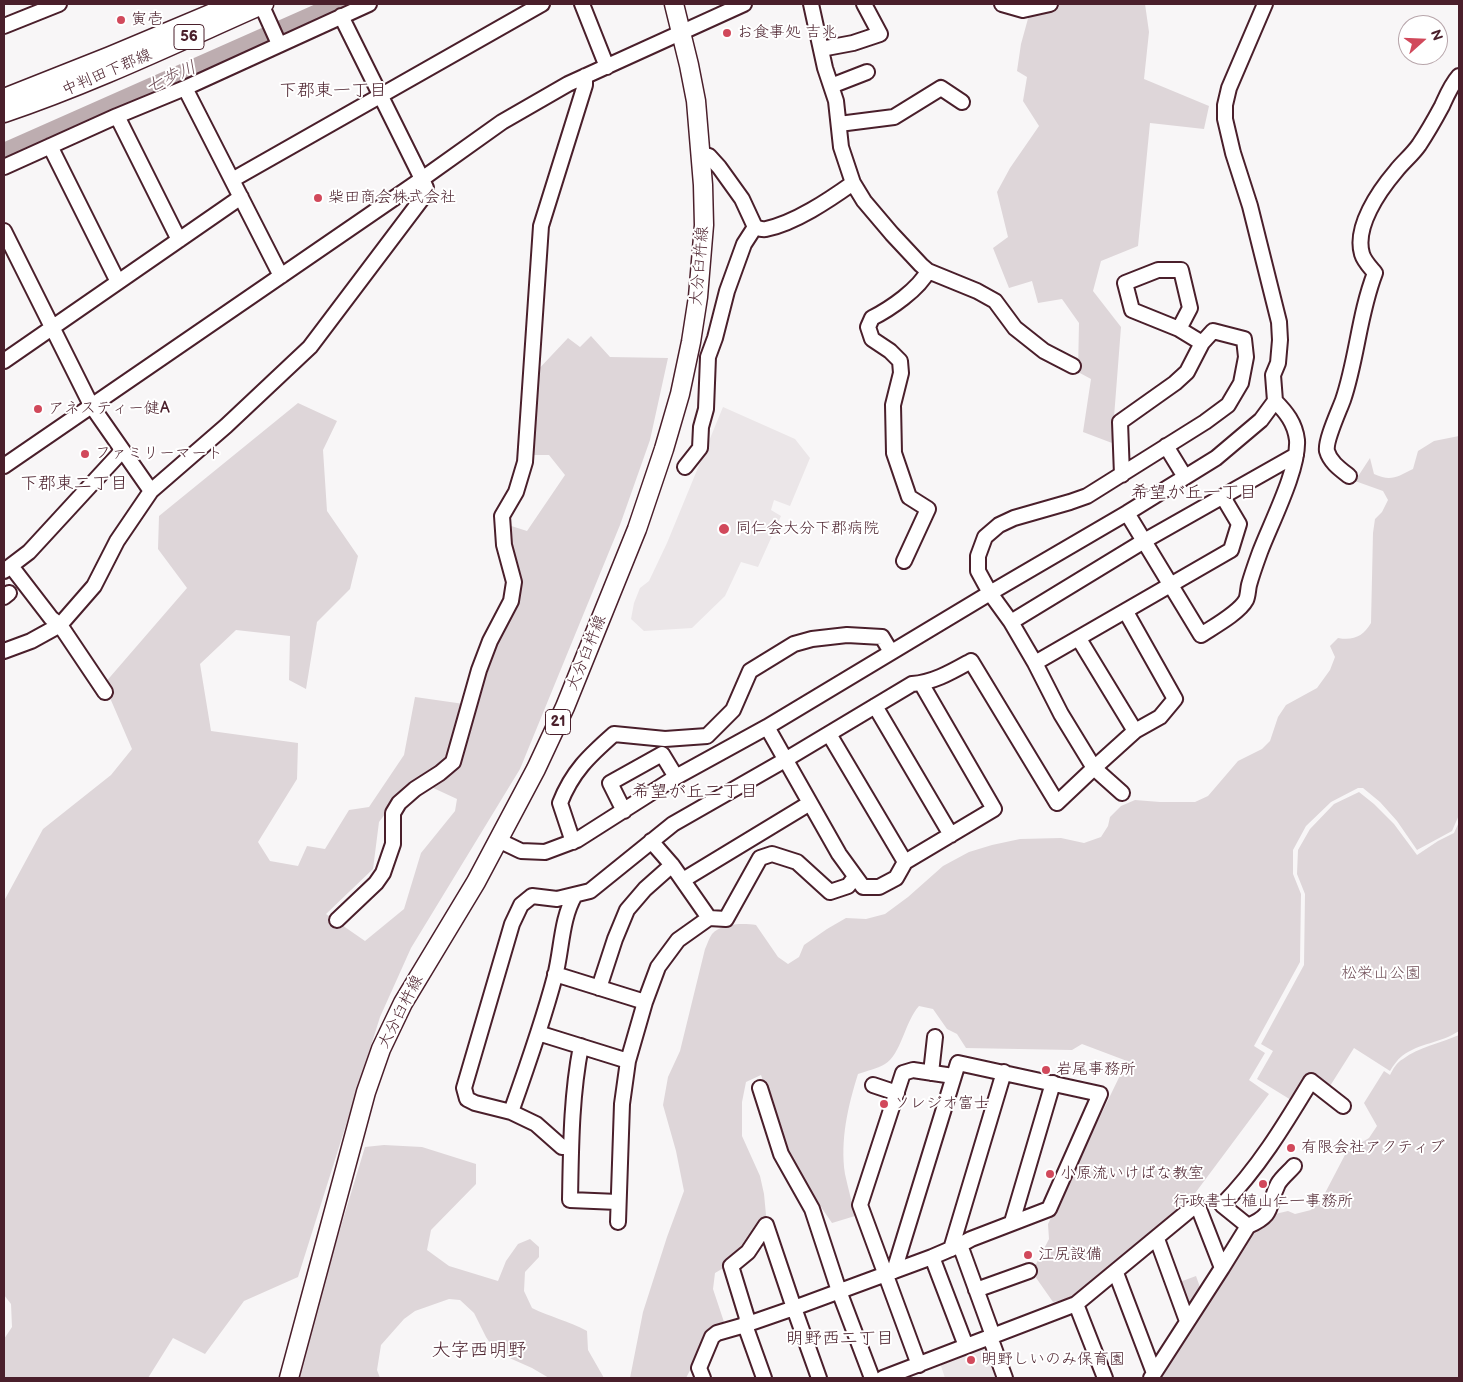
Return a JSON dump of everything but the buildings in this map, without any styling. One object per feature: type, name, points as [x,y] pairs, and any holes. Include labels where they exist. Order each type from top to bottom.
[{"type":"main road","name":"中判田下郡線","points":[[4,98],[56,79],[234,4]]},
{"type":"main road","name":"大分臼杵線","points":[[670,4],[681,34]]},
{"type":"main road","name":"大分臼杵線","points":[[289,1378],[366,1092],[381,1049],[403,1003],[476,882],[536,769],[565,707],[637,529],[680,394],[698,297],[704,226],[701,154],[696,102],[674,4]]},
{"type":"main road","name":"中判田下郡線","points":[[4,113],[46,99],[263,8]]},
{"type":"street","points":[[4,26],[59,4]]},
{"type":"street","points":[[4,167],[116,116],[186,88],[278,43],[369,4]]},
{"type":"street","points":[[232,180],[542,4]]},
{"type":"street","points":[[582,4],[607,67]]},
{"type":"street","points":[[4,466],[502,122],[561,87],[744,4]]},
{"type":"street","points":[[811,4],[821,49],[836,101],[841,147],[853,183],[864,200],[920,265],[928,271],[969,287],[995,301],[1015,328],[1044,351],[1073,366]]},
{"type":"street","points":[[821,49],[853,43],[880,34],[864,4]]},
{"type":"street","points":[[1002,4],[1023,10],[1050,4]]},
{"type":"street","points":[[1127,513],[1201,635],[1230,617],[1246,600],[1248,587],[1260,551],[1292,472],[1297,442],[1295,428],[1287,413],[1275,401],[1273,375],[1278,363],[1279,322],[1252,216],[1233,153],[1225,105],[1229,88],[1265,4]]},
{"type":"street","points":[[263,8],[278,43]]},
{"type":"street","points":[[4,651],[31,641],[60,624],[94,586],[117,541],[151,490],[226,426],[310,347],[424,196],[426,188],[422,179],[341,16]]},
{"type":"street","points":[[831,86],[867,72]]},
{"type":"street","points":[[337,920],[376,883],[382,873],[393,844],[393,813],[399,803],[414,789],[440,773],[453,762],[479,670],[490,640],[511,601],[514,582],[504,545],[502,516],[516,492],[525,462],[541,226],[585,85],[585,76]]},
{"type":"street","points":[[1349,476],[1332,462],[1327,451],[1327,441],[1346,392],[1367,292],[1375,273],[1362,256],[1361,232],[1366,217],[1374,203],[1396,171],[1418,146],[1438,114],[1453,83],[1459,76]]},
{"type":"street","points":[[186,88],[281,276]]},
{"type":"street","points":[[839,124],[894,118],[941,88],[962,102]]},
{"type":"street","points":[[116,116],[180,240]]},
{"type":"street","points":[[50,146],[118,282]]},
{"type":"street","points":[[701,154],[710,156],[742,199],[755,227],[764,230],[797,217],[824,203],[853,183]]},
{"type":"street","points":[[4,361],[241,197]]},
{"type":"street","points":[[383,206],[394,209],[403,224]]},
{"type":"street","points":[[685,467],[700,448],[700,427],[706,409],[708,357],[732,276],[744,244],[755,227]]},
{"type":"street","points":[[4,231],[91,405],[151,490]]},
{"type":"street","points":[[1179,329],[1190,308],[1181,270],[1158,270],[1125,282],[1132,310],[1179,329],[1202,343]]},
{"type":"street","points":[[904,561],[928,509],[909,497],[894,453],[893,405],[901,373],[900,361],[890,351],[872,339],[868,327],[872,318],[885,311],[924,280],[928,271]]},
{"type":"street","points":[[1122,475],[1120,422],[1175,383],[1187,372],[1202,343],[1213,331],[1244,339],[1246,356],[1241,383],[1228,405],[1205,422],[1122,475],[1087,496],[1014,518],[999,525],[985,537],[978,556],[978,571],[1035,663],[1061,714],[1094,768],[1122,793]]},
{"type":"street","points":[[498,840],[522,851],[544,852],[573,842],[676,777],[766,727],[1127,513],[1216,458],[1261,420],[1275,401]]},
{"type":"street","points":[[1166,446],[1185,477]]},
{"type":"street","points":[[105,692],[60,624],[51,618],[7,568],[29,552],[122,451]]},
{"type":"street","points":[[1011,622],[1144,541],[1296,455]]},
{"type":"street","points":[[1035,663],[1231,550],[1238,524],[1223,496]]},
{"type":"street","points":[[571,1146],[562,1147],[536,1124],[511,1112],[467,1099],[464,1088],[512,924],[521,904],[532,896],[557,899],[590,891],[673,824],[912,684],[922,683],[954,671],[971,661],[1057,803],[1135,731],[1160,717],[1175,699],[1126,612]]},
{"type":"street","points":[[573,842],[560,804],[575,773],[591,754],[614,734],[666,740],[707,736],[733,710],[750,670],[794,644],[812,639],[847,635],[882,637],[891,652]]},
{"type":"street","points":[[1079,639],[1135,731]]},
{"type":"street","points":[[766,727],[839,854],[855,877],[863,887],[880,887],[896,878],[905,862],[994,809],[922,683]]},
{"type":"street","points":[[875,706],[951,835]]},
{"type":"street","points":[[829,734],[905,862]]},
{"type":"street","points":[[624,811],[610,783],[662,754],[676,777]]},
{"type":"street","points":[[683,880],[810,803]]},
{"type":"street","points":[[651,841],[672,865],[709,918]]},
{"type":"street","points":[[618,1222],[622,1104],[628,1060],[645,1002],[658,967],[678,940],[709,918],[726,919],[760,858],[772,854],[797,862],[830,892],[848,886],[855,877]]},
{"type":"street","points":[[599,988],[627,910],[645,889],[672,865]]},
{"type":"street","points":[[511,1112],[538,1034],[555,974],[569,906],[576,894]]},
{"type":"street","points":[[555,974],[645,1002]]},
{"type":"street","points":[[538,1034],[628,1060]]},
{"type":"street","points":[[931,1073],[935,1037]]},
{"type":"street","points":[[581,1046],[576,1072],[571,1146],[570,1200],[618,1202]]},
{"type":"street","points":[[703,1378],[699,1368],[712,1337],[717,1333],[794,1308],[839,1291],[889,1273],[932,1257],[1012,1222],[1049,1209],[1100,1094],[958,1063],[889,1273]]},
{"type":"street","points":[[919,1364],[889,1273],[860,1205],[903,1073],[913,1070],[953,1076]]},
{"type":"street","points":[[1004,1072],[956,1247],[976,1290],[992,1333],[990,1337],[1005,1378]]},
{"type":"street","points":[[1248,1226],[1222,1205],[1242,1184],[1291,1114],[1311,1081],[1343,1106]]},
{"type":"street","points":[[1012,1222],[1053,1083]]},
{"type":"street","points":[[873,1085],[897,1093]]},
{"type":"street","points":[[760,1088],[781,1154],[812,1209],[839,1291],[872,1378]]},
{"type":"street","points":[[1153,1376],[1248,1226],[1258,1222],[1265,1216],[1272,1205],[1278,1184],[1294,1166]]},
{"type":"street","points":[[883,1378],[1076,1304],[1116,1273],[1197,1204],[1222,1268]]},
{"type":"street","points":[[764,1378],[745,1325],[747,1318],[730,1266],[748,1252],[766,1225],[820,1378]]},
{"type":"street","points":[[1157,1239],[1187,1321]]},
{"type":"street","points":[[932,1257],[966,1346]]},
{"type":"street","points":[[976,1290],[1028,1271]]},
{"type":"street","points":[[1116,1273],[1153,1376]]},
{"type":"street","points":[[1076,1304],[1105,1378]]},
{"type":"shaded area","name":"同仁会大分下郡病院","points":[[723,407],[795,439],[810,458],[790,506],[774,500],[771,510],[781,516],[758,567],[741,562],[725,596],[692,628],[644,631],[631,619],[634,603],[640,588],[649,581],[667,543]]},
{"type":"shaded area","name":"明野しいのみ保育園","points":[[988,1346],[1000,1378],[945,1378],[940,1363]]},
{"type":"green space","points":[[1061,4],[1145,4],[1149,32],[1144,79],[1209,106],[1204,129],[1150,123],[1138,246],[1101,261],[1093,291],[1121,327],[1112,443],[1083,432],[1091,379],[1078,372],[1079,323],[1062,299],[1038,303],[1032,281],[1009,288],[993,248],[1008,237],[997,192],[1010,168],[1039,126],[1023,101],[1027,77],[1017,71],[1021,44],[1029,15]]},
{"type":"green space","points":[[591,336],[610,357],[668,358],[650,440],[620,525],[520,769],[411,948],[380,1017],[298,1277],[244,1301],[205,1354],[173,1338],[148,1378],[4,1378],[4,1339],[12,1327],[11,1304],[4,1295],[4,901],[43,829],[111,775],[132,749],[104,684],[187,588],[158,549],[159,516],[298,403],[337,421],[323,450],[327,511],[358,556],[350,589],[317,622],[306,689],[289,680],[290,636],[236,630],[200,664],[211,731],[298,743],[297,779],[258,842],[270,861],[298,866],[307,846],[325,849],[349,810],[369,807],[404,755],[415,697],[464,704],[449,761],[395,801],[379,822],[373,869],[326,914],[365,941],[404,909],[421,853],[455,811],[457,799],[429,786],[457,761],[481,671],[508,610],[505,524],[527,531],[565,475],[549,455],[528,455],[534,374],[568,338],[580,347]]},
{"type":"green space","points":[[1459,436],[1459,815],[1452,831],[1417,850],[1397,821],[1380,802],[1363,788],[1358,788],[1331,802],[1306,826],[1293,850],[1293,874],[1301,894],[1300,962],[1254,1046],[1265,1053],[1249,1080],[1269,1094],[1193,1196],[1078,1297],[1053,1302],[1032,1272],[1049,1239],[1048,1224],[1127,1061],[1082,1044],[1072,1050],[966,1048],[957,1034],[947,1029],[933,1009],[919,1006],[914,1012],[899,1046],[890,1060],[879,1067],[858,1074],[848,1111],[844,1136],[845,1174],[855,1216],[832,1223],[793,1166],[761,1075],[746,1082],[742,1102],[742,1136],[760,1176],[766,1215],[763,1225],[727,1266],[715,1273],[713,1289],[725,1325],[699,1353],[686,1378],[630,1378],[643,1312],[684,1191],[676,1151],[663,1105],[668,1077],[680,1051],[705,949],[712,934],[716,930],[727,926],[739,924],[756,925],[778,957],[788,964],[799,957],[804,945],[827,929],[846,918],[866,919],[885,914],[908,897],[943,866],[969,852],[1020,839],[1061,838],[1084,843],[1101,837],[1108,826],[1110,817],[1121,806],[1135,800],[1195,802],[1208,796],[1238,761],[1262,749],[1270,741],[1278,717],[1286,705],[1317,688],[1330,670],[1335,657],[1330,646],[1338,638],[1349,639],[1358,636],[1371,623],[1373,533],[1375,519],[1382,512],[1388,500],[1383,491],[1355,481],[1370,458],[1374,474],[1385,478],[1394,478],[1413,469],[1418,451],[1434,441]]},
{"type":"green space","name":"松栄山公園","points":[[1359,792],[1394,824],[1417,855],[1454,833],[1459,822],[1459,1031],[1402,1056],[1390,1071],[1354,1048],[1330,1086],[1310,1073],[1291,1100],[1257,1079],[1273,1051],[1261,1044],[1304,965],[1305,894],[1297,874],[1298,850],[1310,829],[1334,804]]},
{"type":"green space","points":[[1459,1035],[1459,1378],[1158,1378],[1248,1234],[1275,1214],[1288,1211],[1295,1214],[1311,1210],[1324,1195],[1347,1151],[1369,1138],[1377,1126],[1364,1103],[1384,1071],[1390,1075],[1397,1064],[1409,1055]]},
{"type":"green space","points":[[384,1145],[422,1147],[476,1164],[476,1184],[431,1230],[427,1250],[449,1266],[498,1281],[506,1261],[518,1244],[530,1239],[539,1247],[539,1257],[525,1272],[524,1291],[532,1308],[587,1331],[588,1350],[604,1378],[549,1378],[496,1352],[474,1313],[460,1300],[449,1299],[415,1311],[404,1319],[381,1345],[377,1370],[380,1378],[295,1378],[365,1147]]},
{"type":"green space","points":[[1196,1276],[1201,1290],[1190,1305],[1185,1307],[1177,1283]]},
{"type":"waterway","name":"七歩川","points":[[4,152],[338,4]]},
{"type":"place","name":"寅壱","points":[[121,20]]},
{"type":"place","name":"お食事処 吉兆","points":[[727,33]]},
{"type":"place","name":"柴田商会株式会社","points":[[318,198]]},
{"type":"place","name":"アネスティー健A","points":[[38,409]]},
{"type":"place","name":"ファミリーマート","points":[[85,454]]},
{"type":"place","name":"同仁会大分下郡病院","points":[[724,529]]},
{"type":"place","name":"岩尾事務所","points":[[1046,1070]]},
{"type":"place","name":"ソレジオ富士","points":[[884,1104]]},
{"type":"place","name":"有限会社アクティブ","points":[[1291,1148]]},
{"type":"place","name":"小原流いけばな教室","points":[[1050,1174]]},
{"type":"place","name":"行政書士 植山仁一事務所","points":[[1263,1184]]},
{"type":"place","name":"江尻設備","points":[[1028,1255]]},
{"type":"place","name":"明野しいのみ保育園","points":[[971,1360]]},
{"type":"district","name":"下郡東一丁目","points":[[333,91]]},
{"type":"district","name":"下郡東二丁目","points":[[74,484]]},
{"type":"district","name":"希望が丘一丁目","points":[[1194,493]]},
{"type":"district","name":"希望が丘二丁目","points":[[695,792]]},
{"type":"district","name":"明野西二丁目","points":[[840,1339]]},
{"type":"district","name":"大字西明野","points":[[479,1351]]}]
